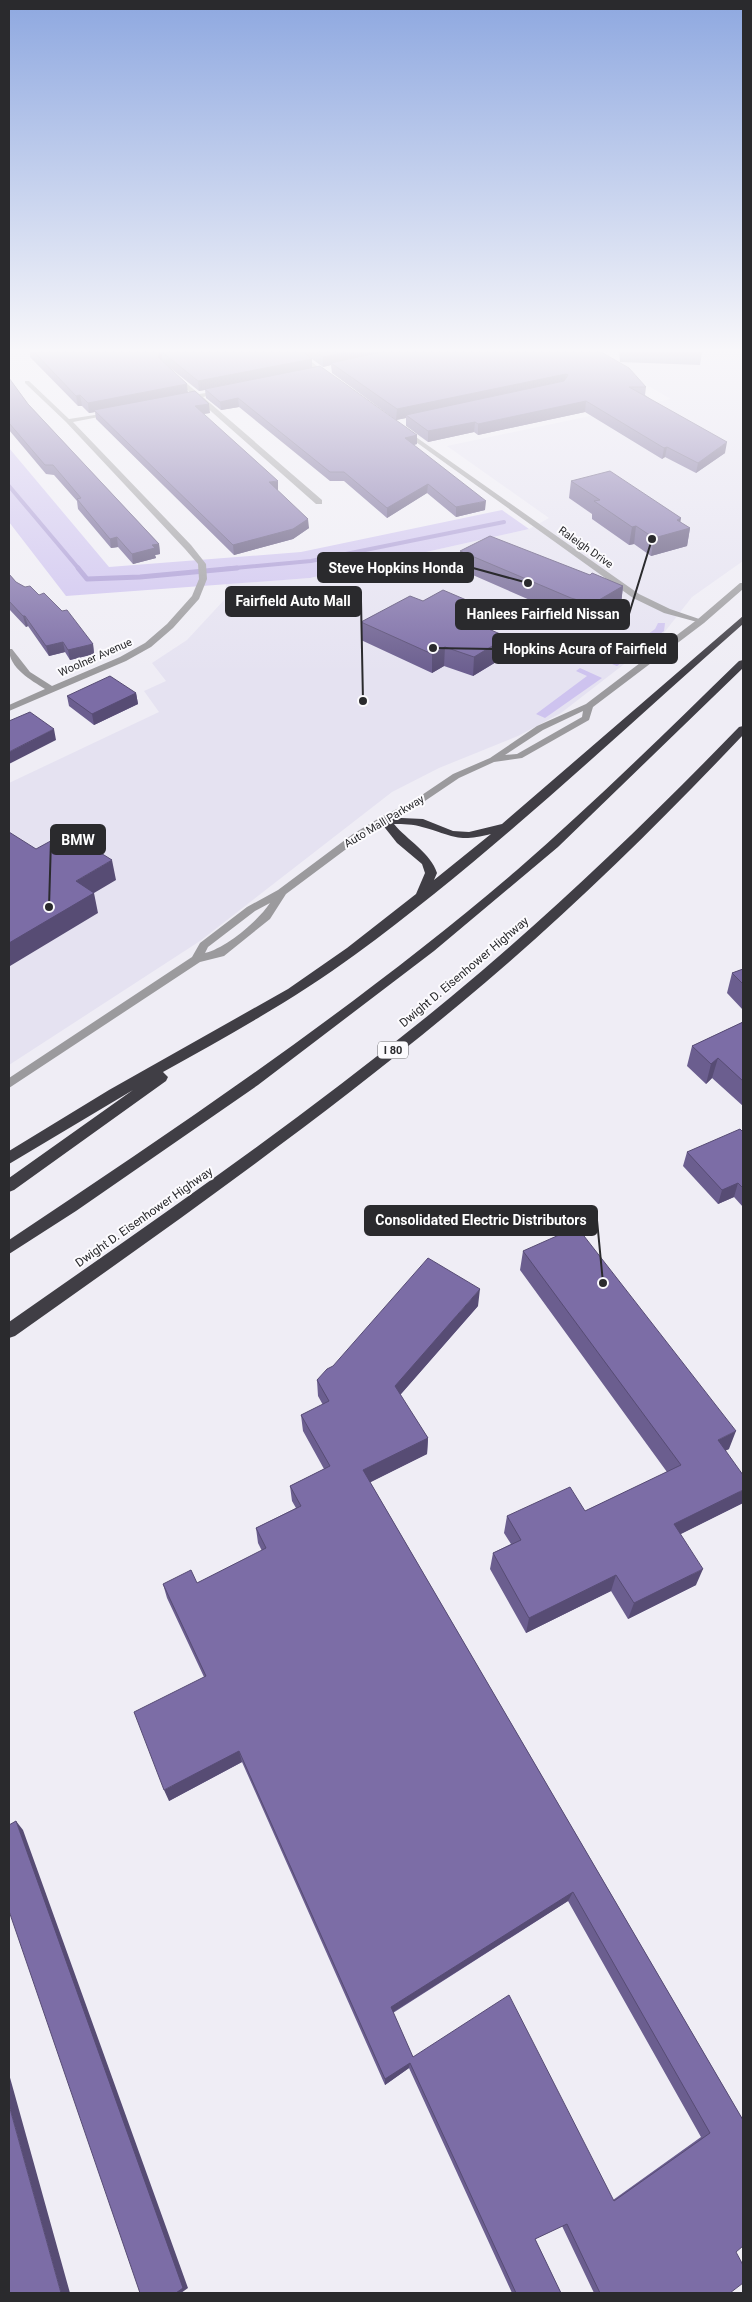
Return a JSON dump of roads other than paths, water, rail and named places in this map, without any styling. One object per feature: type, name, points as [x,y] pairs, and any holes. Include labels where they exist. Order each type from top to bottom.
[{"type":"highway","points":[[9,1158],[292,992],[352,951],[513,821],[743,619]]},
{"type":"highway","points":[[9,1248],[289,1056],[432,947],[557,841],[743,663]]},
{"type":"highway","name":"Dwight D. Eisenhower Highway","points":[[9,1331],[265,1150],[406,1040],[515,950],[603,871],[743,728]]},
{"type":"highway","points":[[384,819],[423,823],[451,834],[469,836],[493,831],[513,821]]},
{"type":"highway","points":[[384,819],[401,840],[428,863],[431,873],[421,897]]},
{"type":"highway","points":[[9,1186],[212,1039]]},
{"type":"street","name":"Woolner Avenue","points":[[9,708],[123,659],[148,645],[170,626],[196,597],[202,572],[198,559],[104,459]]},
{"type":"street","points":[[270,459],[319,502]]},
{"type":"street","name":"Raleigh Drive","points":[[444,459],[636,596],[667,611],[701,621]]},
{"type":"street","name":"Auto Mall Parkway","points":[[196,959],[204,945],[251,909],[282,892],[357,836],[384,819],[416,803],[456,776],[492,760],[507,749],[571,712],[589,706],[701,621],[743,585]]},
{"type":"street","points":[[9,651],[27,674],[51,689]]},
{"type":"street","name":"Auto Mall Parkway","points":[[492,760],[519,756],[551,740],[586,718],[589,706]]},
{"type":"street","name":"Auto Mall Parkway","points":[[9,1084],[196,959],[220,953],[266,917],[282,892]]},
{"type":"waterway","points":[[9,486],[79,569]]},
{"type":"waterway","points":[[224,569],[311,561],[504,522]]},
{"type":"waterway","points":[[78,568],[87,579],[140,577],[237,568]]},
{"type":"place","name":"Hanlees Fairfield Nissan","points":[[652,539]]},
{"type":"place","name":"Steve Hopkins Honda","points":[[528,583]]},
{"type":"place","name":"Hopkins Acura of Fairfield","points":[[433,648]]},
{"type":"place","name":"Fairfield Auto Mall","points":[[363,701]]},
{"type":"place","name":"BMW","points":[[49,907]]},
{"type":"place","name":"Consolidated Electric Distributors","points":[[603,1283]]}]
